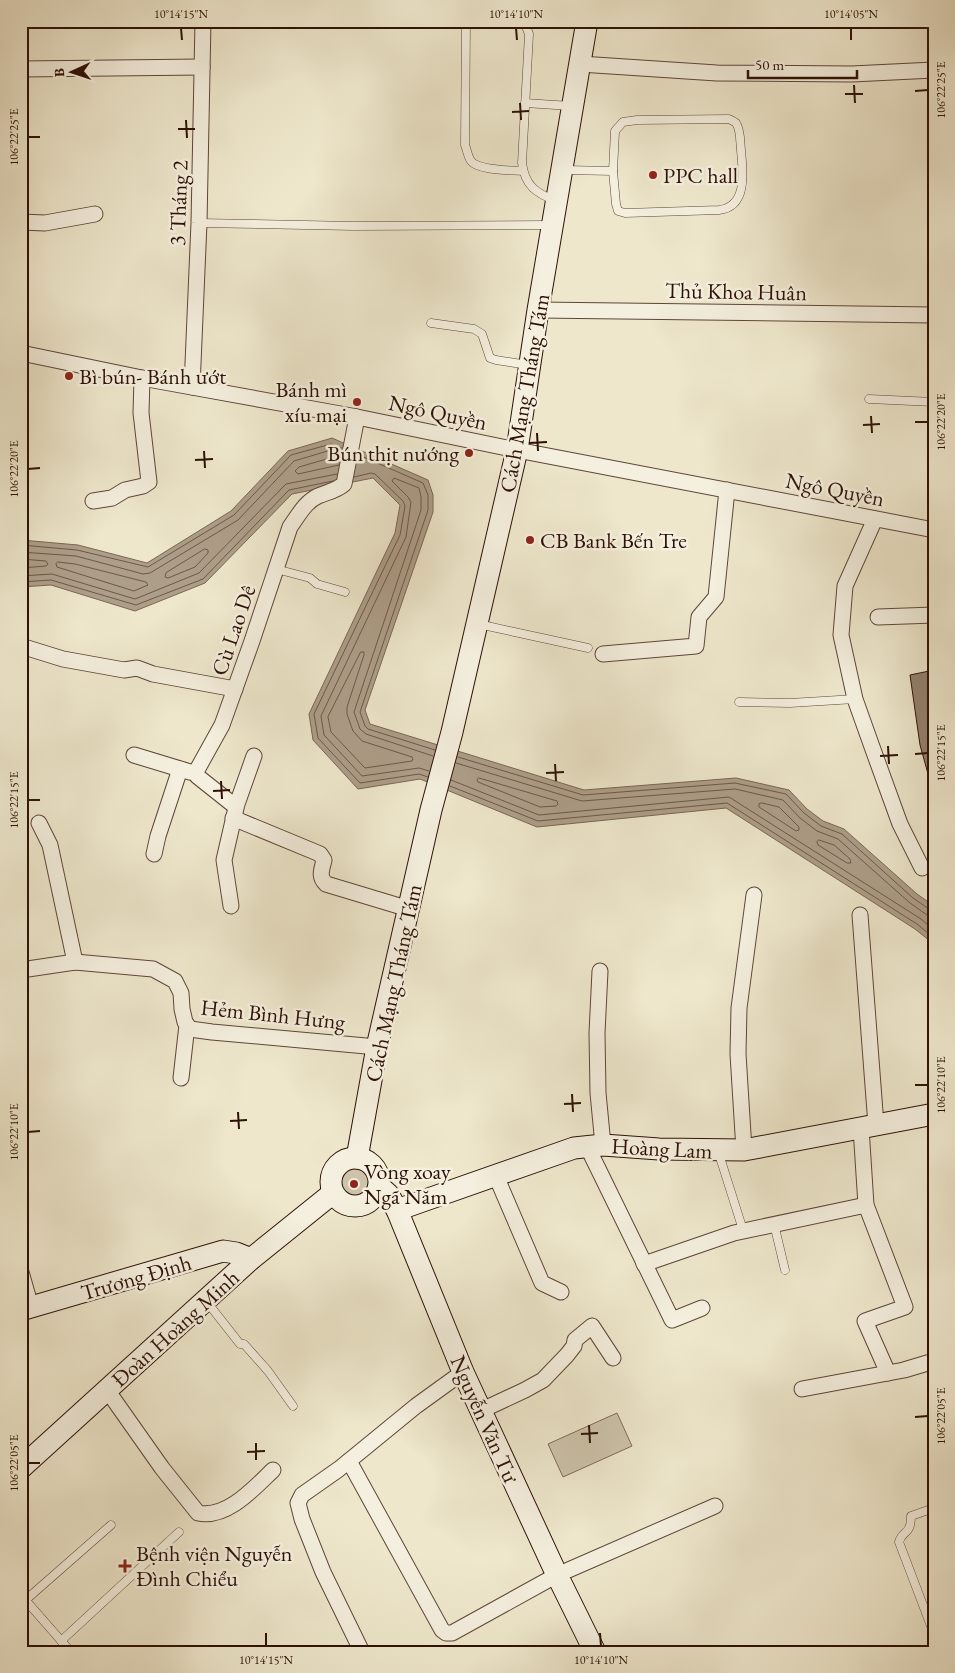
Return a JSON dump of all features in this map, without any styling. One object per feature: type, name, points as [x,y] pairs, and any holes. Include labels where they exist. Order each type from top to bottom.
[{"type":"main road","name":"Cách Mạng Tháng Tám","points":[[357,1158],[378,1047],[431,810],[452,732],[516,450],[587,21]]},
{"type":"main road","name":"Hoàng Lam","points":[[397,1210],[574,1148],[595,1146],[744,1150],[934,1114]]},
{"type":"main road","points":[[348,1158],[365,1159],[377,1170],[380,1186],[372,1200],[359,1207],[351,1207],[344,1204],[333,1193],[331,1176],[335,1168],[348,1158]]},
{"type":"main road","name":"Nguyễn Văn Tư","points":[[380,1186],[388,1194],[397,1210],[480,1411],[595,1652]]},
{"type":"main road","name":"Đoàn Hoàng Minh","points":[[21,1468],[252,1259],[333,1193]]},
{"type":"main road","name":"Trương Định","points":[[26,1309],[223,1252],[236,1253],[252,1259]]},
{"type":"street","name":"3 Tháng 2","points":[[192,387],[199,223],[203,21]]},
{"type":"street","points":[[580,64],[717,73],[852,74],[934,70]]},
{"type":"street","points":[[21,69],[202,67]]},
{"type":"street","points":[[21,222],[45,223],[95,214]]},
{"type":"street","name":"Thủ Khoa Huân","points":[[538,310],[934,315]]},
{"type":"street","name":"Ngô Quyền","points":[[21,353],[142,378],[357,417],[516,450],[934,530]]},
{"type":"street","points":[[93,501],[112,498],[125,490],[143,486],[149,482],[141,413],[142,378]]},
{"type":"street","name":"Cù Lao Dê","points":[[196,773],[222,725],[290,527],[302,509],[314,498],[337,490],[344,484],[357,417]]},
{"type":"street","points":[[603,654],[696,646],[700,617],[716,598],[727,490]]},
{"type":"street","points":[[875,519],[845,586],[841,635],[855,700],[900,824],[922,868]]},
{"type":"street","points":[[878,617],[934,615]]},
{"type":"street","points":[[21,646],[63,659],[124,670],[137,668],[153,674],[235,689]]},
{"type":"street","points":[[134,755],[196,773],[235,813],[320,854],[324,860],[321,876],[322,881],[326,884],[409,909]]},
{"type":"street","points":[[231,906],[224,860],[235,813],[254,756]]},
{"type":"street","points":[[154,854],[180,769]]},
{"type":"street","points":[[39,823],[50,845],[75,962]]},
{"type":"street","points":[[744,1150],[738,1054],[738,1008],[754,895]]},
{"type":"street","points":[[860,915],[869,1127],[866,1205],[905,1307],[865,1321],[888,1373]]},
{"type":"street","name":"Hẻm Bình Hưng","points":[[21,970],[75,962],[153,968],[174,982],[181,993],[185,1022],[190,1029],[378,1047]]},
{"type":"street","points":[[600,971],[595,1146],[644,1264],[672,1320],[702,1308]]},
{"type":"street","points":[[180,1078],[187,1025]]},
{"type":"street","points":[[496,1176],[542,1283],[561,1292]]},
{"type":"street","points":[[644,1264],[744,1230],[866,1205]]},
{"type":"street","points":[[21,1272],[26,1309]]},
{"type":"street","points":[[480,1411],[543,1380],[574,1346],[574,1340],[592,1326],[613,1358]]},
{"type":"street","points":[[802,1389],[904,1370],[934,1361]]},
{"type":"street","points":[[362,1652],[323,1572],[302,1519],[298,1503],[302,1495],[349,1461],[416,1406],[463,1372]]},
{"type":"street","points":[[107,1390],[162,1468],[198,1513],[213,1513],[227,1507],[239,1500],[273,1470]]},
{"type":"street","points":[[349,1461],[442,1630],[446,1633],[452,1633],[557,1575],[714,1506]]},
{"type":"lane","points":[[466,21],[465,145],[470,160],[487,168],[523,171]]},
{"type":"lane","points":[[520,21],[525,24],[529,34],[523,171],[525,178],[538,193],[556,202]]},
{"type":"lane","points":[[525,103],[573,106]]},
{"type":"lane","points":[[637,120],[729,120],[736,122],[739,130],[743,174],[741,192],[735,203],[723,210],[618,211],[613,171],[615,131],[623,122],[637,120]]},
{"type":"lane","points":[[562,170],[613,171]]},
{"type":"lane","points":[[199,223],[354,226],[553,225]]},
{"type":"lane","points":[[431,323],[474,330],[482,334],[490,358],[530,366]]},
{"type":"lane","points":[[869,400],[934,402]]},
{"type":"lane","points":[[276,569],[310,578],[317,584],[345,592]]},
{"type":"lane","points":[[476,623],[588,648]]},
{"type":"lane","points":[[739,702],[790,703],[855,700]]},
{"type":"lane","points":[[718,1150],[744,1230]]},
{"type":"lane","points":[[774,1224],[785,1270]]},
{"type":"lane","points":[[206,1300],[240,1344],[244,1344],[268,1371],[293,1406]]},
{"type":"lane","points":[[934,1508],[911,1516],[911,1526],[900,1538],[899,1542],[934,1634]]},
{"type":"lane","points":[[71,1652],[23,1600],[112,1525]]},
{"type":"lane","points":[[61,1641],[179,1532]]},
{"type":"lane","points":[[922,1652],[934,1647]]},
{"type":"shaded area","points":[[356,1165],[368,1171],[374,1183],[368,1195],[356,1201],[344,1195],[338,1183],[344,1171]]},
{"type":"shaded area","points":[[617,1413],[632,1446],[563,1477],[548,1444]]},
{"type":"water","points":[[332,438],[428,480],[433,495],[433,512],[365,710],[370,724],[584,790],[736,778],[789,790],[807,809],[823,821],[844,829],[917,894],[934,906],[934,948],[930,941],[915,929],[726,808],[537,827],[420,779],[358,789],[313,740],[309,714],[395,533],[400,505],[373,478],[292,494],[205,583],[135,611],[51,585],[21,587],[21,540],[78,545],[147,563],[231,511],[288,451]]},
{"type":"building","points":[[934,670],[934,781],[930,781],[920,745],[910,675]]},
{"type":"place","name":"PPC hall","points":[[653,175]]},
{"type":"place","name":"Bì bún- Bánh ướt","points":[[69,376]]},
{"type":"place","name":"Bánh mì xíu mại","points":[[357,402]]},
{"type":"place","name":"Bún thịt nướng","points":[[469,453]]},
{"type":"place","name":"CB Bank Bến Tre","points":[[530,540]]},
{"type":"place","name":"Vòng xoay Ngã Năm","points":[[354,1184]]},
{"type":"place","name":"Bệnh viện Nguyễn Đình Chiểu","points":[[125,1566]]}]
